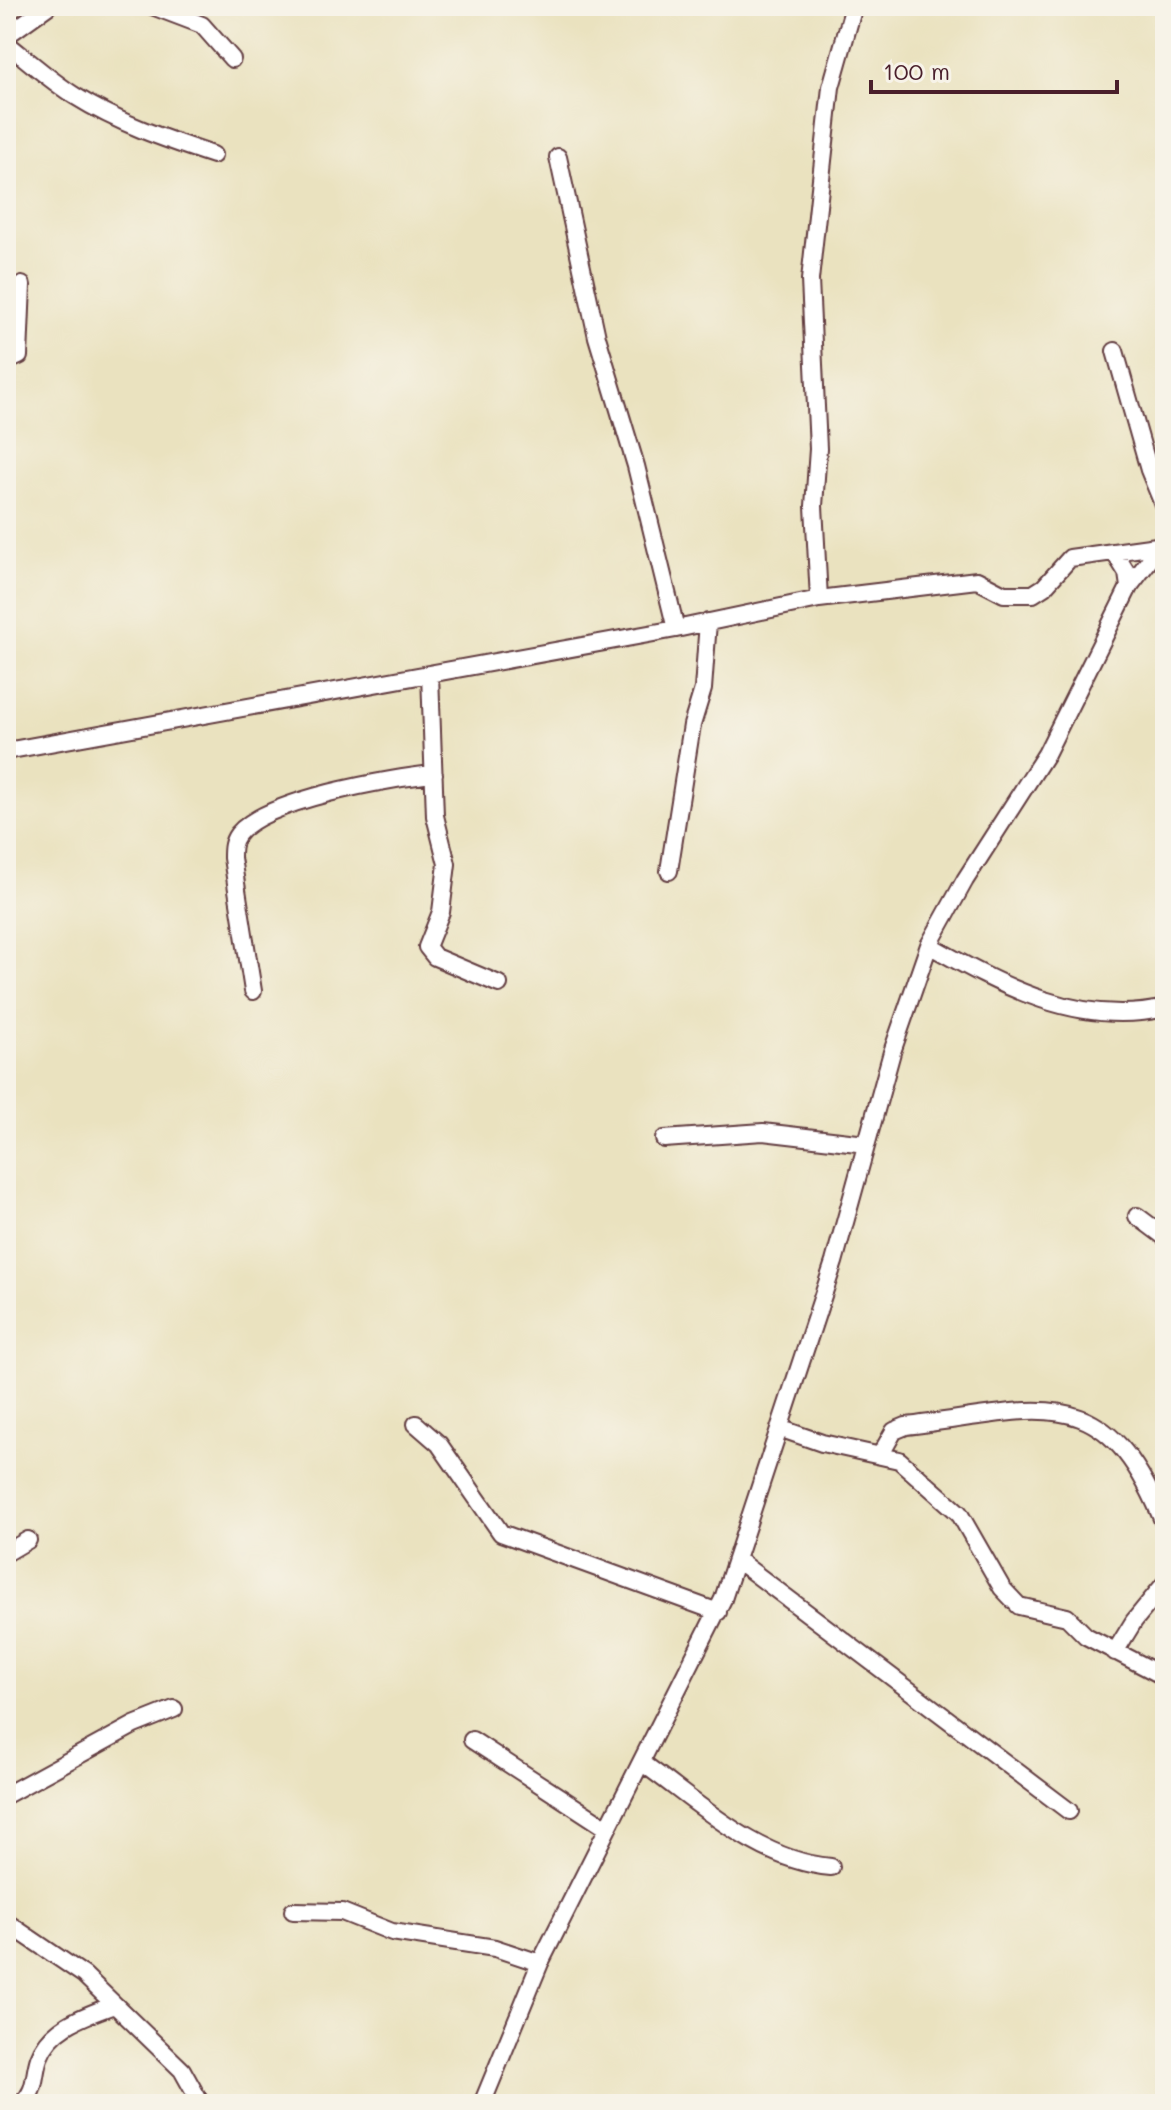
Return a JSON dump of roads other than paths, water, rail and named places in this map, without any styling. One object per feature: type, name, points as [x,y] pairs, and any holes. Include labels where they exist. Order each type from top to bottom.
[{"type":"street","points":[[6,36],[48,6]]},
{"type":"street","points":[[152,6],[202,25],[232,59]]},
{"type":"street","points":[[819,599],[814,506],[818,449],[810,280],[829,100],[854,6]]},
{"type":"street","points":[[6,43],[72,94],[103,112],[139,129],[213,155]]},
{"type":"street","points":[[558,157],[597,337],[636,466],[676,629]]},
{"type":"street","points":[[6,362],[19,356],[22,285]]},
{"type":"street","points":[[1115,351],[1149,470],[1165,509]]},
{"type":"street","points":[[6,751],[676,629],[819,599],[977,580],[1004,594],[1024,596],[1044,587],[1070,558],[1164,543]]},
{"type":"street","points":[[482,2104],[540,1963],[718,1612],[782,1429],[917,974],[929,945],[965,880],[1046,754],[1129,587],[1164,543]]},
{"type":"street","points":[[1114,552],[1127,573],[1129,587]]},
{"type":"street","points":[[669,871],[692,725],[703,689],[708,622]]},
{"type":"street","points":[[430,674],[435,816],[447,864],[441,912],[427,947],[435,957],[499,984]]},
{"type":"street","points":[[253,991],[232,858],[232,844],[239,832],[284,808],[343,789],[395,777],[434,774]]},
{"type":"street","points":[[929,945],[972,969],[1065,1008],[1108,1013],[1165,1008]]},
{"type":"street","points":[[664,1139],[763,1132],[866,1144]]},
{"type":"street","points":[[1137,1216],[1165,1237]]},
{"type":"street","points":[[881,1454],[894,1431],[906,1426],[1047,1410],[1072,1414],[1101,1427],[1125,1449],[1147,1482],[1165,1526]]},
{"type":"street","points":[[416,1424],[439,1444],[501,1533],[718,1612]]},
{"type":"street","points":[[782,1429],[857,1452],[881,1454],[911,1469],[959,1513],[1002,1588],[1019,1606],[1067,1617],[1086,1636],[1165,1677]]},
{"type":"street","points":[[6,1553],[28,1540]]},
{"type":"street","points":[[737,1560],[1069,1811]]},
{"type":"street","points":[[1115,1652],[1134,1621],[1165,1583]]},
{"type":"street","points":[[6,1795],[134,1725],[174,1709]]},
{"type":"street","points":[[472,1740],[607,1828]]},
{"type":"street","points":[[641,1762],[749,1839],[782,1857],[831,1867]]},
{"type":"street","points":[[293,1911],[342,1912],[392,1932],[495,1948],[540,1963]]},
{"type":"street","points":[[6,1922],[84,1975],[182,2070],[201,2104]]},
{"type":"street","points":[[21,2104],[29,2098],[36,2082],[38,2061],[47,2042],[78,2018],[114,2005]]}]
